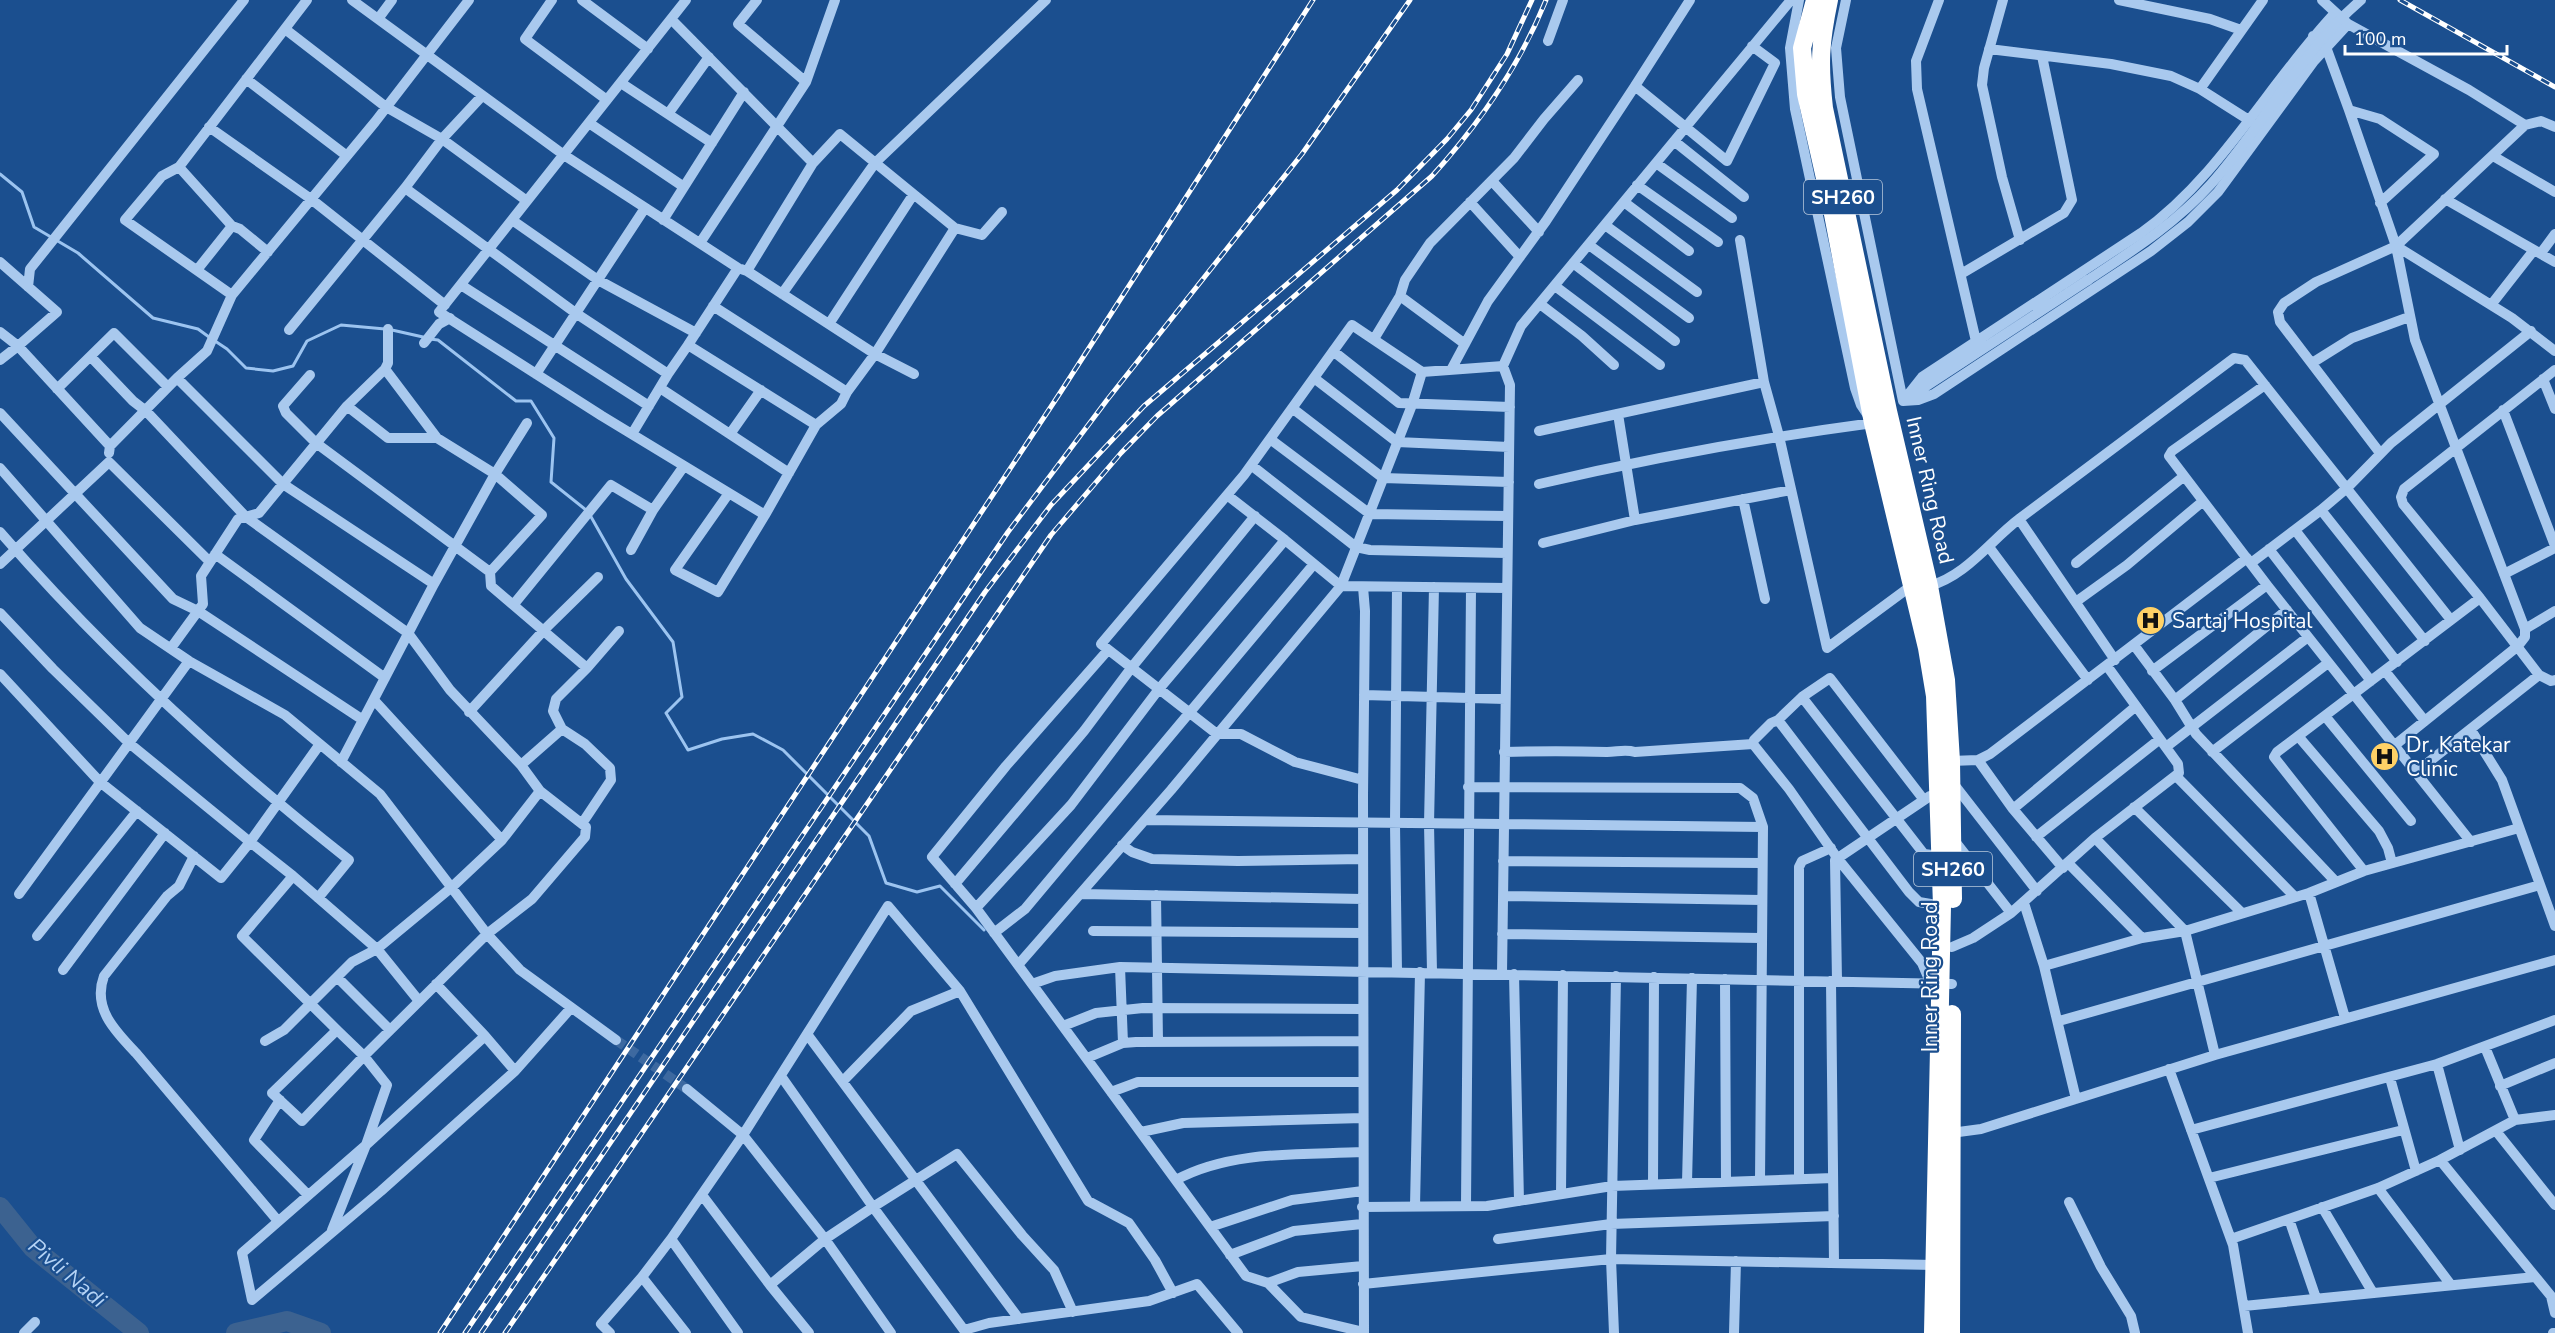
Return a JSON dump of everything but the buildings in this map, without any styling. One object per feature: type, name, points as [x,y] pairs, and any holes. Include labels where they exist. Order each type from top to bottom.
[{"type":"highway","points":[[1815,0],[1802,48],[1806,94],[1832,209],[1886,400]]},
{"type":"highway","name":"SH260","points":[[1829,0],[1820,43],[1824,108],[1886,400]]},
{"type":"highway","name":"Inner Ring Road","points":[[1886,400],[1873,423],[1946,680],[1951,761],[1938,790],[1953,838],[1952,947],[1942,984],[1951,1133],[1952,1333]]},
{"type":"highway","name":"Inner Ring Road","points":[[1886,400],[1920,586],[1935,696],[1941,856],[1942,984],[1933,1333]]},
{"type":"street","points":[[28,287],[30,269],[244,0]]},
{"type":"street","points":[[232,295],[125,220],[162,176],[179,167],[307,0]]},
{"type":"street","points":[[352,0],[564,155],[875,354],[914,374]]},
{"type":"street","points":[[378,19],[392,0]]},
{"type":"street","points":[[0,564],[109,462],[110,446],[207,351],[232,295],[347,156],[469,0]]},
{"type":"street","points":[[552,0],[525,39],[607,100]]},
{"type":"street","points":[[582,0],[648,49]]},
{"type":"street","points":[[686,0],[439,312],[765,515]]},
{"type":"street","points":[[757,0],[738,24],[806,82]]},
{"type":"street","points":[[700,243],[806,82],[835,0]]},
{"type":"street","points":[[782,294],[875,163],[1046,0]]},
{"type":"street","points":[[1548,41],[1563,0]]},
{"type":"street","points":[[1451,370],[1488,301],[1539,232],[1690,0]]},
{"type":"street","points":[[1502,974],[1510,407],[1510,385],[1503,366],[1521,326],[1791,0]]},
{"type":"street","points":[[1539,484],[1625,464],[1779,436],[1873,423],[1861,405],[1854,388],[1795,109],[1790,48],[1799,0]]},
{"type":"street","points":[[1846,0],[1836,48],[1840,97],[1886,400]]},
{"type":"street","points":[[1939,0],[1919,49],[1917,89],[1976,341]]},
{"type":"street","points":[[2003,0],[1982,76],[1983,95],[2020,240]]},
{"type":"street","points":[[2119,0],[2210,19],[2241,30]]},
{"type":"street","points":[[2200,89],[2263,0]]},
{"type":"street","points":[[2322,0],[2348,24],[2469,90],[2525,125]]},
{"type":"street","points":[[1886,400],[2088,280],[2157,234],[2194,202],[2231,159],[2307,56],[2333,25],[2361,0]]},
{"type":"street","points":[[1886,400],[2158,220],[2200,180],[2313,36],[2335,13]]},
{"type":"street","points":[[671,19],[813,163]]},
{"type":"street","points":[[1886,400],[1918,400],[1934,394],[2170,237],[2218,192],[2326,47],[2348,24]]},
{"type":"street","points":[[285,28],[386,107],[442,139],[527,201]]},
{"type":"street","points":[[2313,36],[2326,47],[2349,110],[2396,246],[2415,340],[2525,629],[2525,637],[2518,646],[2395,745]]},
{"type":"street","points":[[1635,86],[1727,161],[1775,63],[1752,46]]},
{"type":"street","points":[[1989,49],[2111,64],[2171,76],[2200,89],[2264,131]]},
{"type":"street","points":[[1961,274],[2064,213],[2072,200],[2042,56]]},
{"type":"street","points":[[668,114],[709,57]]},
{"type":"street","points":[[246,79],[347,156]]},
{"type":"street","points":[[1374,339],[1400,296],[1405,280],[1430,243],[1514,158],[1578,80]]},
{"type":"street","points":[[621,83],[712,143]]},
{"type":"street","points":[[663,220],[744,92]]},
{"type":"street","points":[[289,330],[442,139],[482,96]]},
{"type":"street","points":[[2349,110],[2380,118],[2434,154],[2380,202]]},
{"type":"street","points":[[2380,453],[2280,322],[2278,312],[2284,303],[2316,282],[2396,246],[2525,125],[2541,121],[2555,127]]},
{"type":"street","points":[[589,123],[684,187]]},
{"type":"street","points":[[209,127],[311,200],[445,304]]},
{"type":"street","points":[[632,434],[713,306],[742,270],[813,163],[840,134],[955,228],[982,235],[1002,212]]},
{"type":"street","points":[[1674,141],[1744,197]]},
{"type":"street","points":[[2493,156],[2555,192]]},
{"type":"street","points":[[1656,163],[1732,218]]},
{"type":"street","points":[[179,167],[232,226],[240,229],[268,252]]},
{"type":"street","points":[[1492,181],[1539,232]]},
{"type":"street","points":[[1637,185],[1718,242]]},
{"type":"street","points":[[405,188],[577,314],[668,374]]},
{"type":"street","points":[[829,324],[913,195]]},
{"type":"street","points":[[2445,199],[2555,262]]},
{"type":"street","points":[[1470,202],[1520,257]]},
{"type":"street","points":[[1624,202],[1689,251]]},
{"type":"street","points":[[537,374],[645,208]]},
{"type":"street","points":[[512,220],[598,280],[696,333]]},
{"type":"street","points":[[1605,225],[1697,292]]},
{"type":"street","points":[[197,270],[232,226]]},
{"type":"street","points":[[729,493],[675,570],[718,592],[816,425],[841,404],[955,228]]},
{"type":"street","points":[[2491,305],[2555,234]]},
{"type":"street","points":[[1740,240],[1764,382],[1779,436],[1827,648],[1920,586],[1949,578],[1989,547],[2019,519],[2234,358],[2240,357],[2245,360],[2451,620]]},
{"type":"street","points":[[1589,244],[1689,318]]},
{"type":"street","points":[[2396,246],[2531,331],[2555,351]]},
{"type":"street","points":[[0,262],[57,312],[0,360]]},
{"type":"street","points":[[1573,263],[1675,341]]},
{"type":"street","points":[[461,285],[649,406]]},
{"type":"street","points":[[1555,285],[1660,365]]},
{"type":"street","points":[[1400,296],[1465,344]]},
{"type":"street","points":[[1540,304],[1614,364]]},
{"type":"street","points":[[713,306],[847,392]]},
{"type":"street","points":[[2312,363],[2352,338],[2409,317]]},
{"type":"street","points":[[424,343],[439,324],[450,318]]},
{"type":"street","points":[[1363,780],[1295,762],[1241,734],[1217,734],[1101,644],[1251,465],[1352,325],[1422,372],[1503,366]]},
{"type":"street","points":[[171,648],[203,604],[201,576],[238,519],[259,513],[347,406],[385,369],[388,363],[388,329]]},
{"type":"street","points":[[1951,761],[1978,760],[2249,561],[2295,530],[2347,488],[2380,453],[2531,331]]},
{"type":"street","points":[[0,332],[18,346],[110,446]]},
{"type":"street","points":[[57,389],[114,333],[168,387]]},
{"type":"street","points":[[688,345],[816,425]]},
{"type":"street","points":[[1333,351],[1395,401],[1412,405],[1510,407]]},
{"type":"street","points":[[91,357],[133,401],[146,411],[246,517],[408,633],[469,712],[521,765],[540,791],[583,822],[586,827],[585,837],[532,899],[487,934],[302,1121],[272,1093],[337,1030]]},
{"type":"street","points":[[385,369],[437,438],[495,474],[542,515],[490,572],[491,586],[545,629],[588,668]]},
{"type":"street","points":[[2555,370],[2404,489],[2401,497],[2403,504],[2539,675],[2551,681],[2555,680]]},
{"type":"street","points":[[1018,965],[1145,820],[1341,586],[1412,405],[1422,372]]},
{"type":"street","points":[[310,375],[283,406],[286,413],[316,443],[490,572]]},
{"type":"street","points":[[177,378],[283,484],[434,584]]},
{"type":"street","points":[[1314,378],[1396,442],[1509,447]]},
{"type":"street","points":[[2543,380],[2555,410]]},
{"type":"street","points":[[1539,432],[1764,382]]},
{"type":"street","points":[[2265,385],[2172,451],[2169,456],[2170,461],[2328,663],[2355,693],[2470,842]]},
{"type":"street","points":[[660,388],[789,473]]},
{"type":"street","points":[[730,434],[761,390]]},
{"type":"street","points":[[347,406],[388,438],[437,438]]},
{"type":"street","points":[[1292,408],[1383,478],[1509,482]]},
{"type":"street","points":[[2503,410],[2555,547],[2504,573]]},
{"type":"street","points":[[0,413],[173,599],[198,611],[363,720]]},
{"type":"street","points":[[1618,414],[1635,520]]},
{"type":"street","points":[[341,762],[434,584],[495,474],[527,423]]},
{"type":"street","points":[[1270,439],[1370,514],[1508,516]]},
{"type":"street","points":[[109,462],[212,558],[385,678]]},
{"type":"street","points":[[1251,465],[1356,547],[1385,551],[1508,553]]},
{"type":"street","points":[[631,550],[653,510],[684,466]]},
{"type":"street","points":[[0,468],[140,628],[189,661],[285,715],[380,794],[487,934],[520,970],[616,1040]]},
{"type":"street","points":[[2076,563],[2183,477]]},
{"type":"street","points":[[513,604],[611,485],[653,510]]},
{"type":"street","points":[[1543,543],[1635,520],[1791,490]]},
{"type":"street","points":[[1227,495],[1341,586],[1507,588]]},
{"type":"street","points":[[1743,499],[1765,599]]},
{"type":"street","points":[[2077,601],[2127,565],[2202,502]]},
{"type":"street","points":[[2321,510],[2425,641]]},
{"type":"street","points":[[954,884],[1084,730],[1132,667],[1255,516]]},
{"type":"street","points":[[1952,947],[1973,938],[2011,913],[2095,838],[2179,773],[2178,764],[2135,707],[2077,601],[2019,519]]},
{"type":"street","points":[[2295,530],[2397,662]]},
{"type":"street","points":[[0,532],[160,700],[277,804],[349,860],[318,898]]},
{"type":"street","points":[[976,909],[1071,805],[1159,689],[1285,540]]},
{"type":"street","points":[[1989,547],[2088,680]]},
{"type":"street","points":[[2269,549],[2371,681]]},
{"type":"street","points":[[994,933],[1025,909],[1314,564]]},
{"type":"street","points":[[469,712],[545,629],[598,577]]},
{"type":"street","points":[[2152,670],[2267,585]]},
{"type":"street","points":[[1108,650],[1006,766],[932,857],[976,909],[1018,965],[1246,1276],[1268,1283],[1301,1317],[1364,1333],[1362,1207],[1365,611],[1363,587]]},
{"type":"street","points":[[1396,587],[1397,972]]},
{"type":"street","points":[[1415,1206],[1426,972],[1434,587]]},
{"type":"street","points":[[1466,1206],[1470,973],[1468,787],[1471,588]]},
{"type":"street","points":[[2364,871],[2276,763],[2274,757],[2277,752],[2480,598]]},
{"type":"street","points":[[2175,700],[2287,610]]},
{"type":"street","points":[[2525,629],[2555,611]]},
{"type":"street","points":[[0,613],[53,669],[129,743],[293,876],[377,949],[419,1001]]},
{"type":"street","points":[[583,822],[611,780],[610,768],[585,744],[562,729],[553,711],[556,699],[588,668],[619,631]]},
{"type":"street","points":[[2036,837],[2163,743],[2192,728],[2308,637]]},
{"type":"street","points":[[2134,645],[2175,700],[2192,728],[2212,752],[2336,882]]},
{"type":"street","points":[[19,894],[189,661]]},
{"type":"street","points":[[2212,752],[2328,663]]},
{"type":"street","points":[[2385,671],[2425,721]]},
{"type":"street","points":[[0,674],[100,782],[221,878],[250,842],[320,744]]},
{"type":"street","points":[[2416,772],[2539,675]]},
{"type":"street","points":[[1504,752],[1628,750],[1635,752],[1753,744],[1770,723],[1778,720],[1802,698],[1830,678],[2037,891]]},
{"type":"street","points":[[1364,695],[1505,699]]},
{"type":"street","points":[[1802,698],[1924,854],[1941,856]]},
{"type":"street","points":[[374,700],[502,840]]},
{"type":"street","points":[[2013,808],[2135,707]]},
{"type":"street","points":[[2325,716],[2411,821]]},
{"type":"street","points":[[1778,720],[1918,902],[1942,906]]},
{"type":"street","points":[[521,765],[562,729]]},
{"type":"street","points":[[2470,730],[2502,780],[2555,926]]},
{"type":"street","points":[[2298,736],[2379,831],[2388,848],[2392,863]]},
{"type":"street","points":[[1753,744],[1838,859],[1922,963],[1942,984]]},
{"type":"street","points":[[1978,760],[2036,837],[2142,938]]},
{"type":"street","points":[[2176,776],[2295,897]]},
{"type":"street","points":[[1468,787],[1740,788],[1753,798],[1763,827],[1760,1181]]},
{"type":"street","points":[[1834,1263],[1835,860],[1938,790]]},
{"type":"street","points":[[265,1041],[284,1030],[352,962],[377,949],[452,887],[502,840],[540,791]]},
{"type":"street","points":[[2134,807],[2242,913]]},
{"type":"street","points":[[36,936],[137,811]]},
{"type":"street","points":[[1145,820],[1763,827]]},
{"type":"street","points":[[2044,966],[2142,938],[2185,931],[2309,893],[2364,871],[2519,828]]},
{"type":"street","points":[[63,970],[165,833]]},
{"type":"street","points":[[1953,838],[2011,913]]},
{"type":"street","points":[[2095,838],[2185,931],[2216,1055]]},
{"type":"street","points":[[1122,846],[1152,859],[1238,861],[1363,859]]},
{"type":"street","points":[[1799,1178],[1799,867],[1802,861],[1831,848]]},
{"type":"street","points":[[194,856],[179,886],[167,896],[104,976],[100,988],[101,1003],[112,1028],[279,1221]]},
{"type":"street","points":[[1503,861],[1762,863]]},
{"type":"street","points":[[293,876],[242,936],[364,1056],[387,1086],[331,1233]]},
{"type":"street","points":[[2059,1020],[2198,983],[2324,945],[2540,885]]},
{"type":"street","points":[[2309,893],[2345,1018]]},
{"type":"street","points":[[1081,894],[1363,899]]},
{"type":"street","points":[[1156,895],[1158,1042]]},
{"type":"street","points":[[1503,896],[1761,900]]},
{"type":"street","points":[[2024,903],[2059,1020],[2076,1099]]},
{"type":"street","points":[[610,1333],[601,1324],[642,1277],[702,1195],[781,1076],[888,906],[960,991],[1088,1201],[1129,1223],[1155,1260],[1173,1293]]},
{"type":"street","points":[[1093,931],[1363,933]]},
{"type":"street","points":[[1502,934],[1761,938]]},
{"type":"street","points":[[1951,1133],[1981,1129],[2216,1055],[2555,960]]},
{"type":"street","points":[[1032,984],[1055,976],[1120,967],[1942,984]]},
{"type":"street","points":[[1120,967],[1123,1043]]},
{"type":"street","points":[[1514,974],[1519,1201]]},
{"type":"street","points":[[1561,1194],[1563,975]]},
{"type":"street","points":[[1614,1333],[1611,1224],[1617,976]]},
{"type":"street","points":[[1653,1184],[1654,977]]},
{"type":"street","points":[[338,978],[390,1030]]},
{"type":"street","points":[[1687,1183],[1692,978]]},
{"type":"street","points":[[1725,979],[1726,1182]]},
{"type":"street","points":[[436,984],[515,1071]]},
{"type":"street","points":[[843,1081],[911,1011],[960,991]]},
{"type":"street","points":[[484,1036],[366,1145],[242,1253],[252,1300],[515,1071],[571,1008]]},
{"type":"street","points":[[1063,1026],[1096,1013],[1121,1010],[1157,1008],[1363,1009]]},
{"type":"street","points":[[2191,1130],[2437,1064],[2555,1020]]},
{"type":"street","points":[[807,1034],[1019,1319]]},
{"type":"street","points":[[1087,1059],[1123,1043],[1363,1041]]},
{"type":"street","points":[[2485,1047],[2515,1120]]},
{"type":"street","points":[[2500,1086],[2555,1063]]},
{"type":"street","points":[[2437,1064],[2460,1150]]},
{"type":"street","points":[[2169,1069],[2231,1239],[2248,1333]]},
{"type":"street","points":[[781,1076],[873,1207],[964,1330],[989,1323],[1149,1301],[1197,1284],[1238,1333]]},
{"type":"street","points":[[2390,1078],[2416,1171]]},
{"type":"street","points":[[1111,1092],[1138,1082],[1363,1082]]},
{"type":"street","points":[[687,1089],[743,1135],[825,1239],[891,1333]]},
{"type":"street","points":[[280,1100],[254,1140],[308,1195]]},
{"type":"street","points":[[1141,1132],[1183,1124],[1363,1118]]},
{"type":"street","points":[[2231,1239],[2378,1188],[2440,1160],[2515,1120],[2554,1118]]},
{"type":"street","points":[[2209,1178],[2403,1130]]},
{"type":"street","points":[[2496,1131],[2554,1202]]},
{"type":"street","points":[[1176,1180],[1196,1169],[1225,1162],[1277,1156],[1363,1152]]},
{"type":"street","points":[[770,1285],[825,1239],[957,1154],[1022,1235],[1054,1270],[1073,1311]]},
{"type":"street","points":[[2440,1160],[2551,1296],[2555,1313]]},
{"type":"street","points":[[1362,1207],[1487,1206],[1612,1186],[1833,1178]]},
{"type":"street","points":[[2378,1188],[2451,1285]]},
{"type":"street","points":[[1210,1227],[1292,1200],[1363,1191]]},
{"type":"street","points":[[702,1195],[809,1333]]},
{"type":"street","points":[[2069,1202],[2101,1267],[2132,1316],[2135,1333]]},
{"type":"street","points":[[2322,1207],[2373,1293]]},
{"type":"street","points":[[1498,1239],[1611,1224],[1834,1216]]},
{"type":"street","points":[[2289,1219],[2316,1298]]},
{"type":"street","points":[[1230,1255],[1294,1231],[1362,1224]]},
{"type":"street","points":[[671,1239],[738,1333]]},
{"type":"street","points":[[1363,1284],[1611,1259],[1935,1265]]},
{"type":"street","points":[[1734,1333],[1736,1262]]},
{"type":"street","points":[[1268,1283],[1298,1272],[1363,1266]]},
{"type":"street","points":[[642,1277],[686,1333]]},
{"type":"street","points":[[2244,1306],[2535,1277]]},
{"type":"street","points":[[24,1333],[35,1322]]},
{"type":"waterway","points":[[0,174],[22,192],[34,227],[78,253],[153,318],[198,329],[209,337]]},
{"type":"waterway","points":[[215,341],[227,349],[246,368],[273,371],[293,366],[307,341],[341,325],[385,329]]},
{"type":"waterway","points":[[392,330],[423,337]]},
{"type":"waterway","points":[[430,339],[438,340],[516,401],[531,401],[554,438],[551,482],[586,510]]},
{"type":"waterway","points":[[590,515],[626,579],[673,642],[682,697],[666,713],[688,750],[722,739],[753,734],[783,750],[869,836],[886,883],[917,892],[940,886],[984,930]]},
{"type":"waterway","name":"Pivli Nadi","points":[[0,1207],[33,1248],[139,1333]]},
{"type":"waterway","name":"Pivli Nadi","points":[[236,1333],[287,1321],[321,1333]]},
{"type":"tunnel","points":[[616,1040],[687,1089]]},
{"type":"railway","points":[[440,1333],[1060,393],[1313,0]]},
{"type":"railway","points":[[465,1333],[1008,532],[1107,400],[1302,154],[1410,0]]},
{"type":"railway","points":[[481,1333],[985,592],[1051,505],[1144,406],[1397,190],[1447,139],[1471,110],[1507,54],[1532,0]]},
{"type":"railway","points":[[505,1333],[1051,535],[1121,453],[1157,416],[1432,176],[1466,136],[1497,93],[1524,48],[1546,0]]},
{"type":"railway","points":[[2400,0],[2555,87]]},
{"type":"place","name":"Sartaj Hospital","points":[[2151,621]]},
{"type":"place","name":"Dr. Katekar Clinic","points":[[2385,757]]}]
